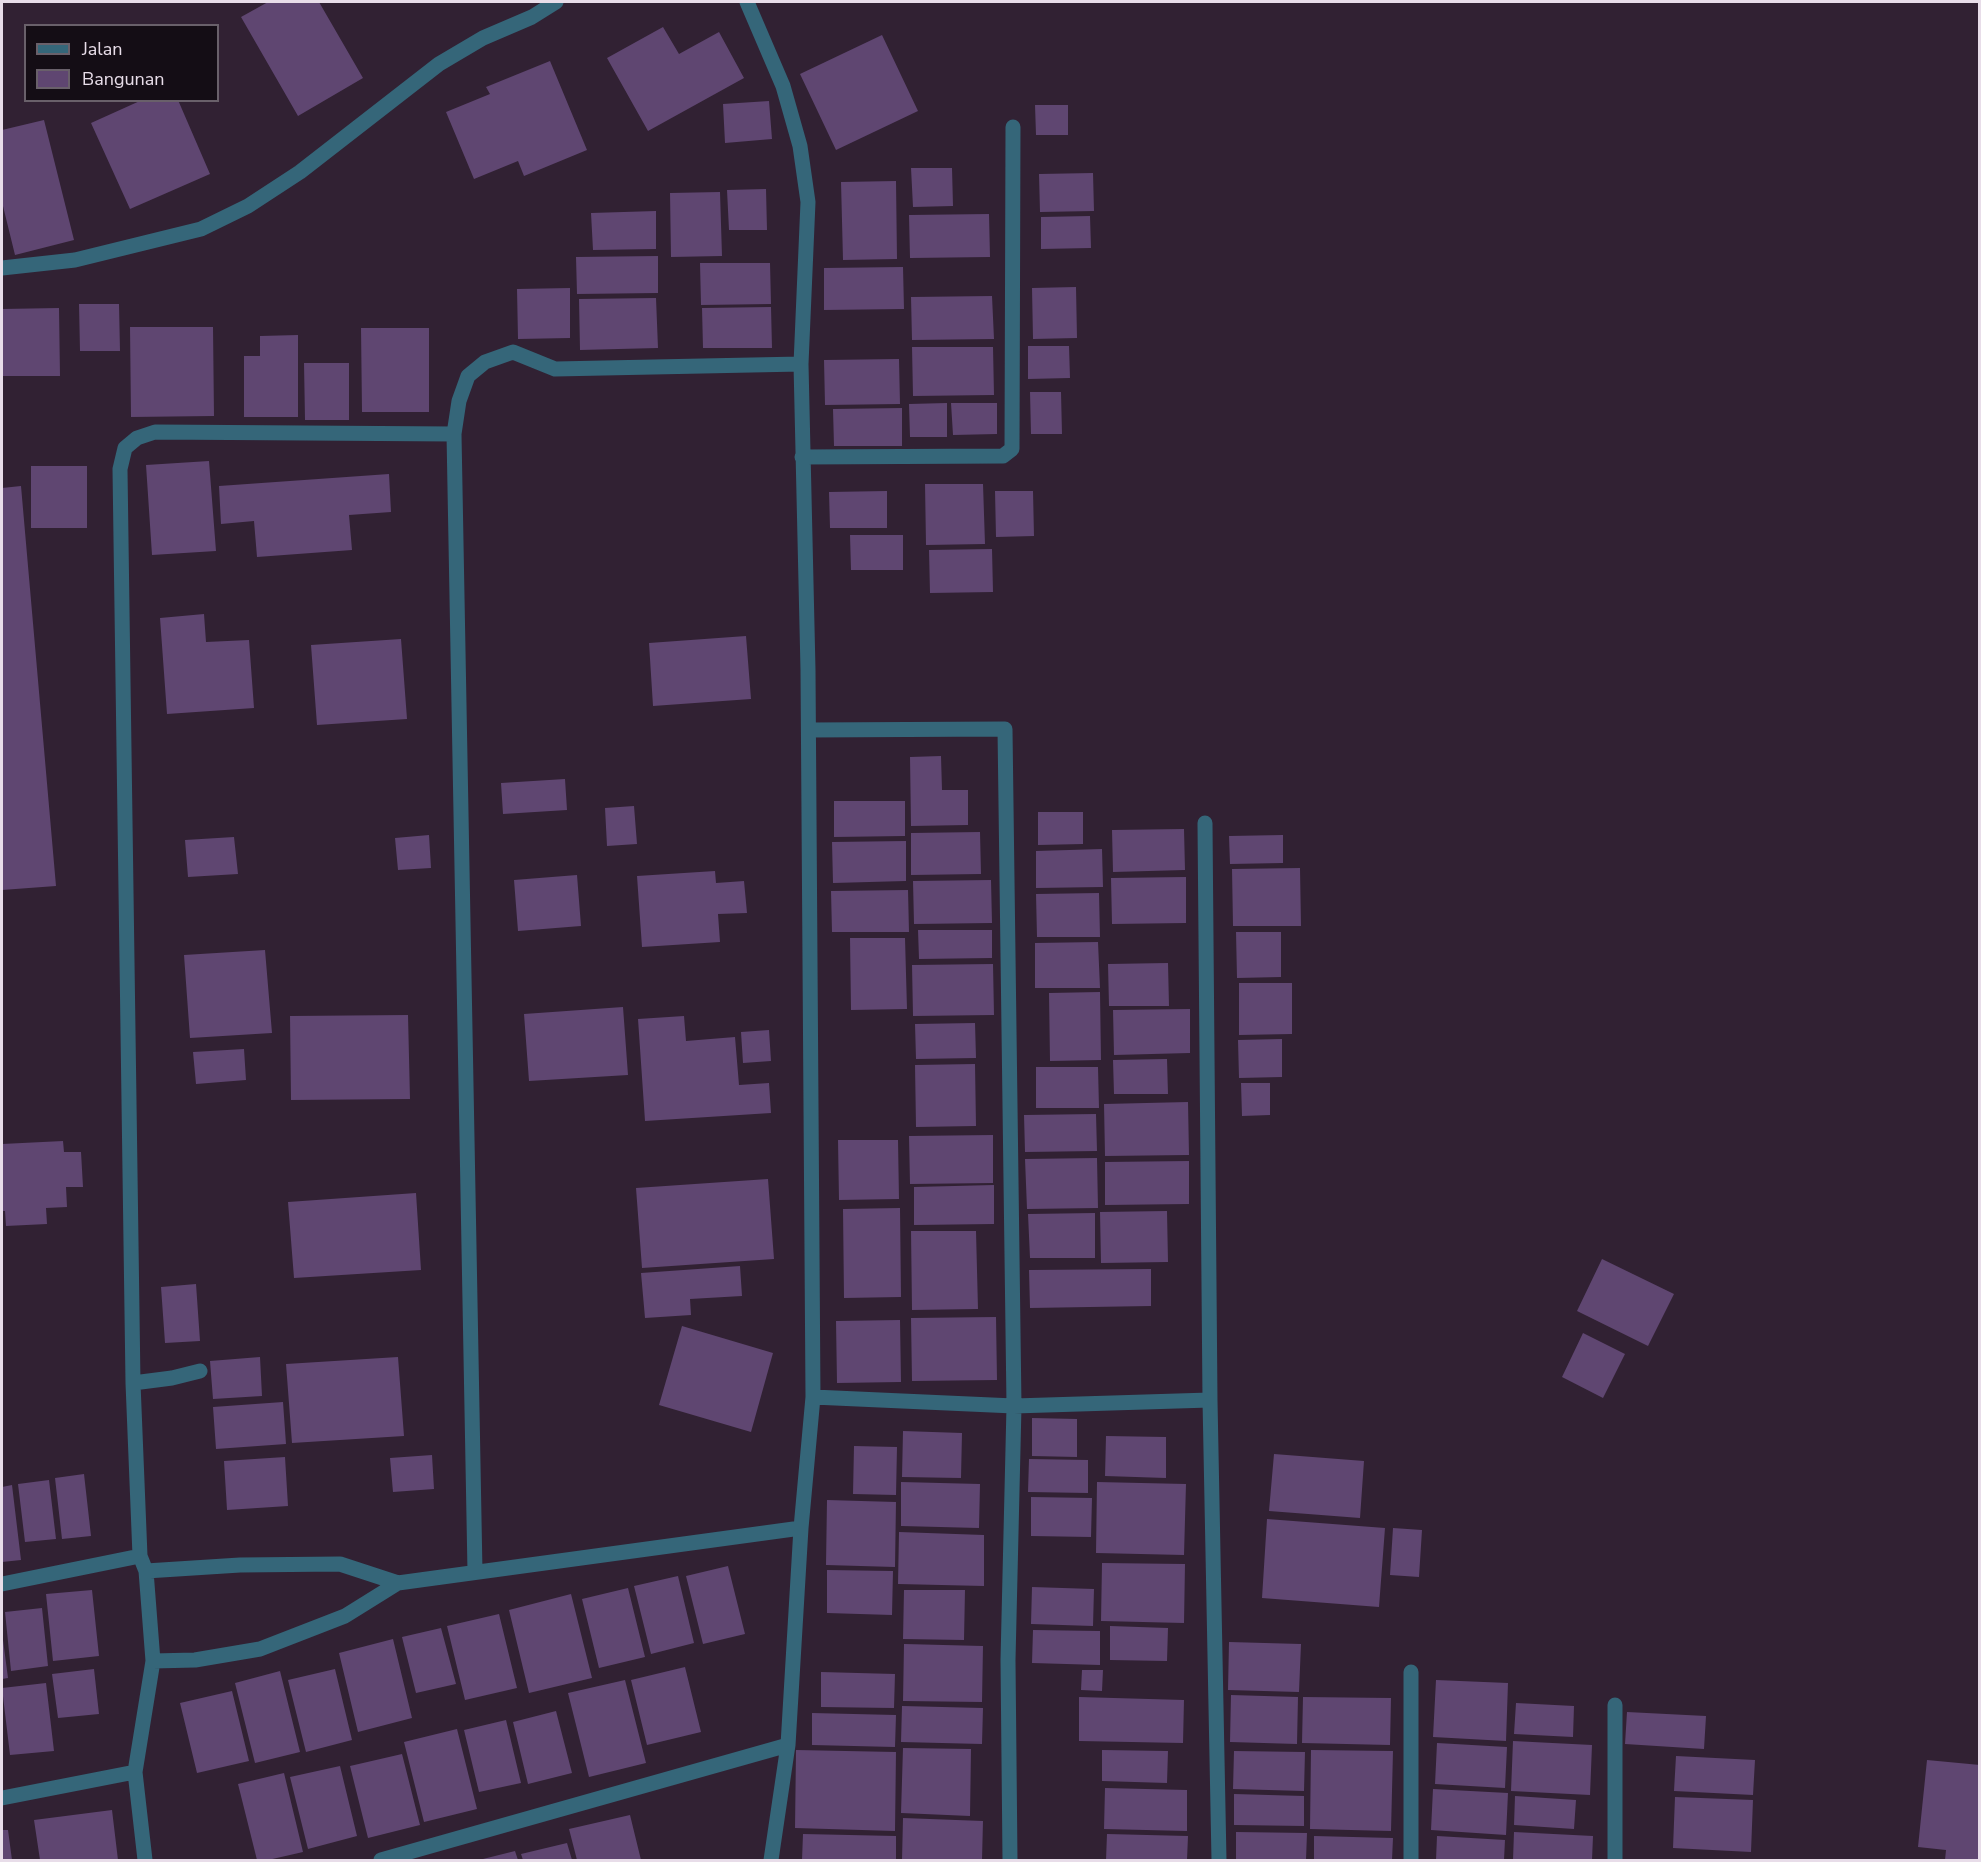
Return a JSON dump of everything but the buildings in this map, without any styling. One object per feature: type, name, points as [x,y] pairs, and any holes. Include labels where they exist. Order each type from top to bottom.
[{"type":"street","points":[[2,268],[75,260],[201,229],[248,206],[300,172],[439,64],[483,38],[532,17],[556,2]]},
{"type":"street","points":[[747,2],[783,86],[800,146],[808,202],[801,364],[809,730],[813,1397],[801,1528],[788,1745],[771,1860]]},
{"type":"street","points":[[802,457],[1004,456],[1012,449],[1013,127]]},
{"type":"street","points":[[475,1572],[454,434],[459,400],[468,376],[485,362],[513,352],[555,369],[801,364]]},
{"type":"street","points":[[145,1860],[135,1772],[153,1661],[146,1571],[140,1556],[133,1383],[120,469],[125,448],[137,438],[155,432],[454,434]]},
{"type":"street","points":[[809,730],[1005,729],[1014,1406],[1008,1660],[1010,1860]]},
{"type":"street","points":[[1205,823],[1210,1400],[1219,1860]]},
{"type":"street","points":[[133,1383],[172,1378],[200,1371]]},
{"type":"street","points":[[813,1397],[1014,1406],[1210,1400]]},
{"type":"street","points":[[153,1661],[195,1660],[260,1649],[345,1616],[399,1583],[801,1528]]},
{"type":"street","points":[[2,1584],[140,1556]]},
{"type":"street","points":[[146,1571],[240,1565],[340,1564],[399,1583]]},
{"type":"street","points":[[1411,1672],[1412,1860]]},
{"type":"street","points":[[1615,1705],[1615,1860]]},
{"type":"street","points":[[381,1860],[788,1745]]},
{"type":"street","points":[[2,1798],[135,1772]]}]
